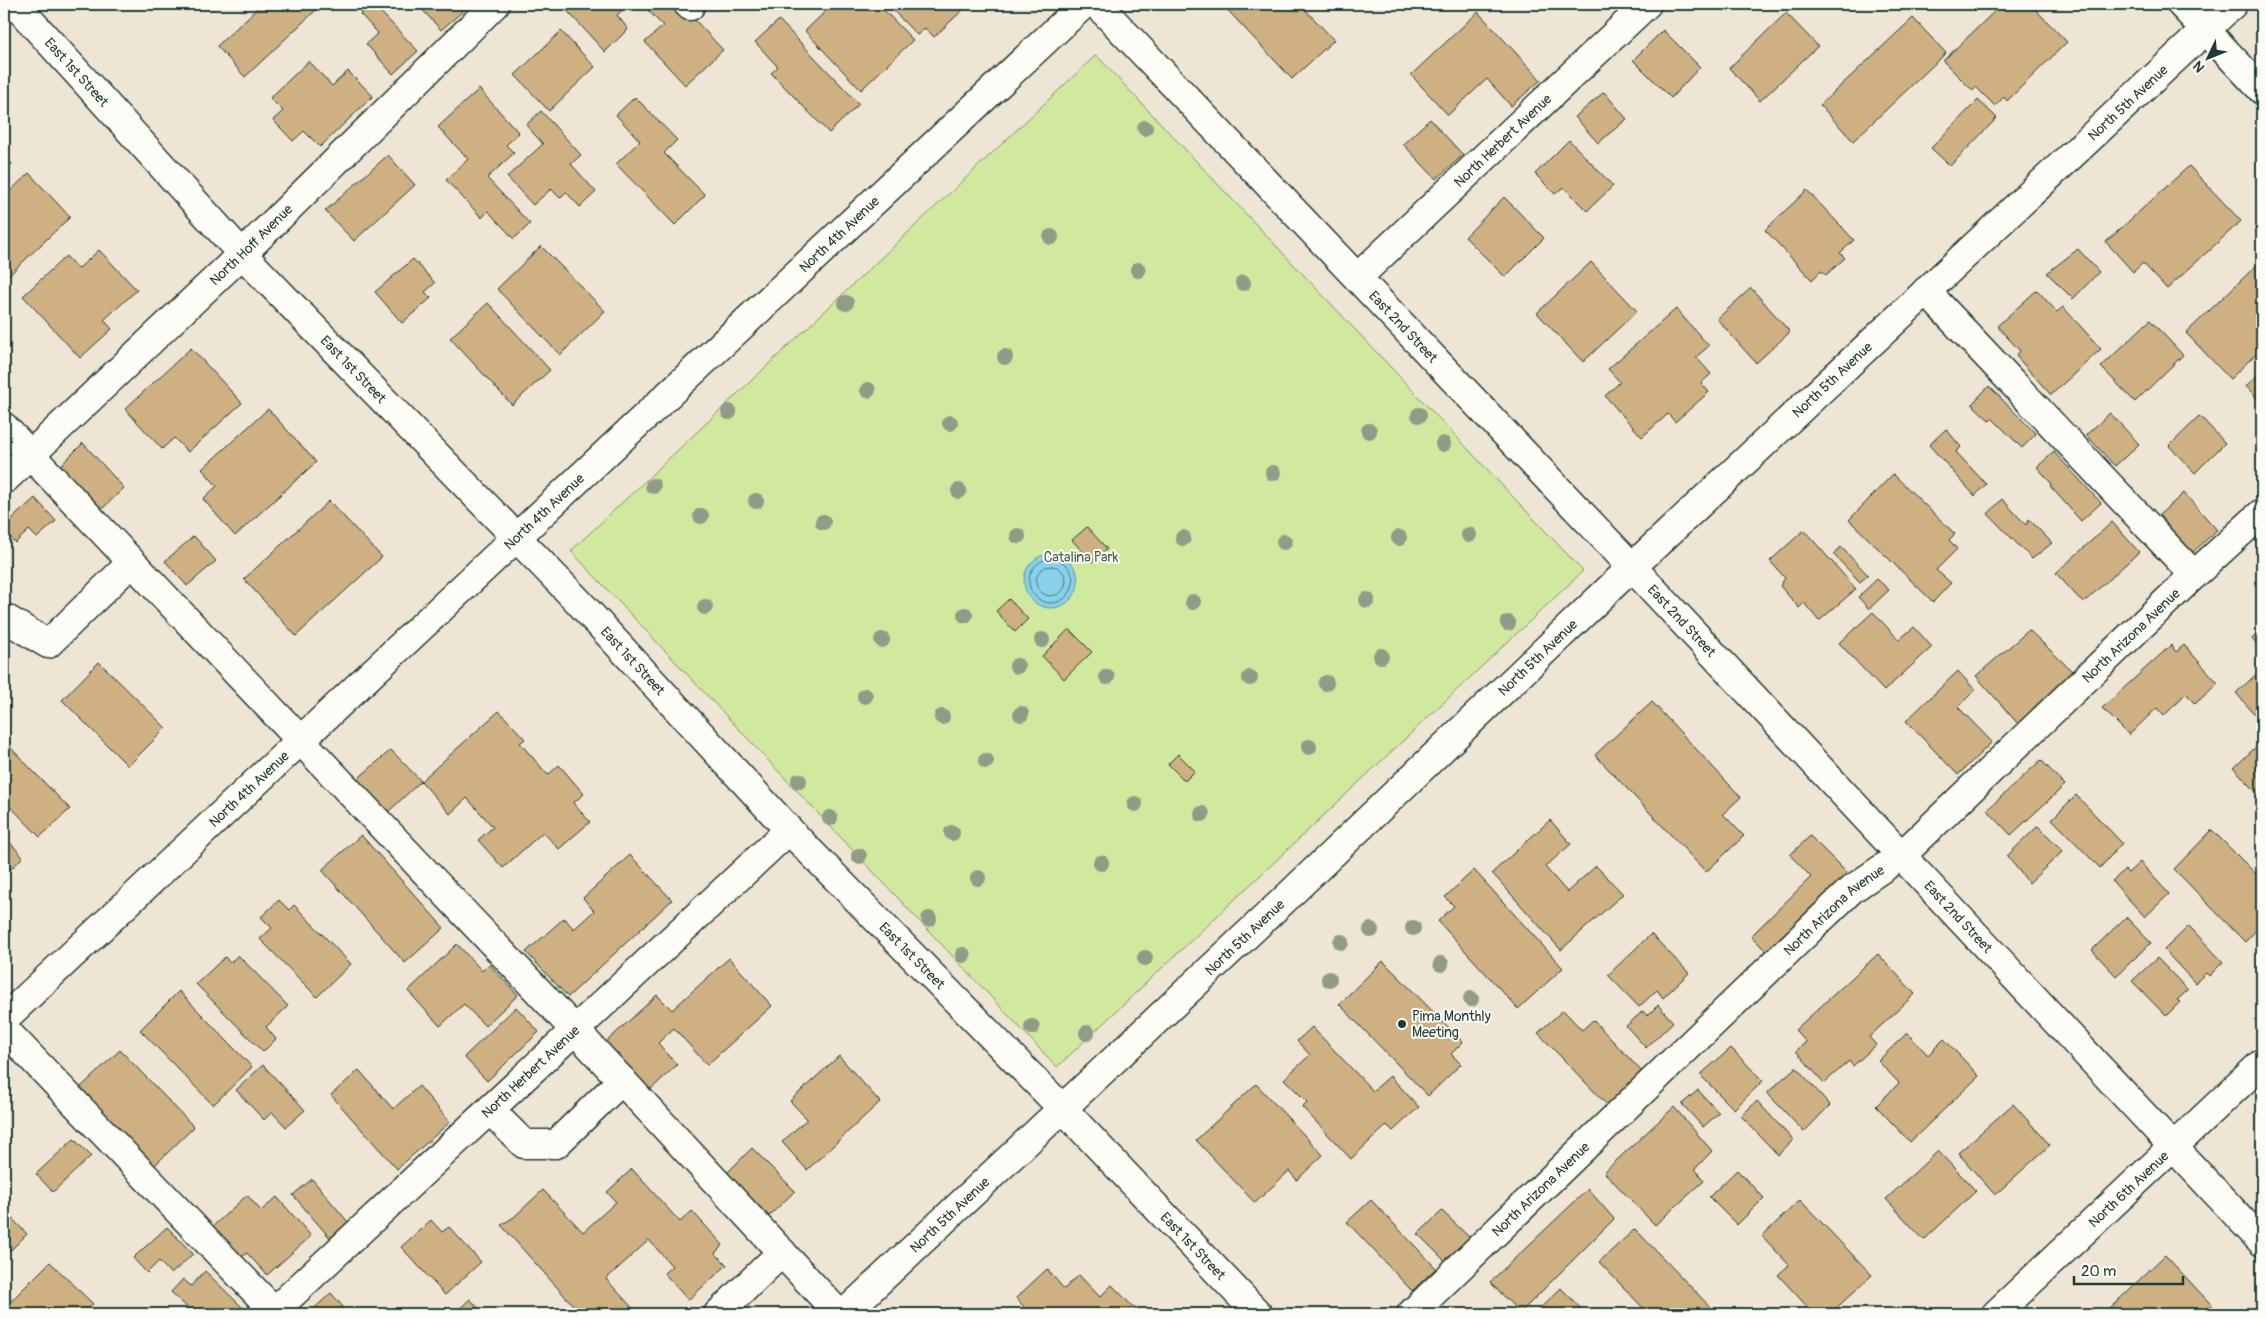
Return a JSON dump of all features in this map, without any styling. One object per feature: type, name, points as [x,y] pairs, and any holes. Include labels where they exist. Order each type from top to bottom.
[{"type":"street","name":"East 1st Street","points":[[15,4],[242,254],[577,600],[789,830],[1062,1108],[1258,1314]]},
{"type":"street","name":"North Hoff Avenue","points":[[4,480],[242,254],[495,4]]},
{"type":"street","name":"North 4th Avenue","points":[[4,1019],[1084,4]]},
{"type":"street","name":"East 2nd Street","points":[[1097,4],[1632,568],[1902,855],[2172,1148],[2262,1242]]},
{"type":"street","name":"North Herbert Avenue","points":[[1358,277],[1647,4]]},
{"type":"street","points":[[2181,4],[2262,90]]},
{"type":"street","name":"North 5th Avenue","points":[[844,1314],[1632,568],[2232,4]]},
{"type":"street","points":[[1926,291],[2194,575]]},
{"type":"street","points":[[4,427],[575,1030],[839,1314]]},
{"type":"street","name":"North Arizona Avenue","points":[[1411,1314],[1852,889],[1902,855],[2194,575],[2262,514]]},
{"type":"street","points":[[5,618],[48,644],[131,563]]},
{"type":"street","name":"North Herbert Avenue","points":[[274,1313],[789,830]]},
{"type":"street","points":[[4,1029],[274,1313]]},
{"type":"street","name":"North 6th Avenue","points":[[1996,1314],[2262,1063]]},
{"type":"street","points":[[490,1110],[524,1144],[556,1144],[622,1080]]},
{"type":"street","points":[[718,1314],[782,1252]]},
{"type":"green space","name":"Catalina Park","points":[[1096,55],[1583,571],[1057,1067],[571,551]]},
{"type":"water","points":[[1051,554],[1061,556],[1070,562],[1076,571],[1078,581],[1076,591],[1070,600],[1061,606],[1051,608],[1041,606],[1032,600],[1026,591],[1024,581],[1026,571],[1032,562],[1041,556]]},
{"type":"building","points":[[262,4],[311,4],[317,9],[245,77],[217,46]]},
{"type":"building","points":[[371,4],[418,51],[393,74],[366,44],[378,33],[360,14]]},
{"type":"building","points":[[417,4],[471,4],[441,30]]},
{"type":"building","points":[[561,4],[629,4],[617,15],[628,29],[605,52]]},
{"type":"building","points":[[642,4],[680,4],[723,50],[685,85],[645,42],[663,26]]},
{"type":"building","points":[[825,4],[878,4],[913,40],[861,90],[805,31],[829,8]]},
{"type":"building","points":[[887,4],[969,4],[934,37],[925,28],[917,35]]},
{"type":"building","points":[[1222,4],[1300,4],[1334,40],[1292,79]]},
{"type":"building","points":[[2002,4],[2030,4],[2067,42],[2007,101],[2004,97],[1995,106],[1976,87],[1973,91],[1943,61]]},
{"type":"building","points":[[1478,12],[1541,80],[1511,106],[1487,79],[1448,115],[1411,75]]},
{"type":"building","points":[[1786,13],[1818,46],[1760,101],[1729,68]]},
{"type":"building","points":[[1913,18],[1946,53],[1853,141],[1820,105]]},
{"type":"building","points":[[779,20],[859,104],[829,133],[771,73],[778,67],[755,42]]},
{"type":"building","points":[[1663,30],[1700,67],[1671,98],[1633,60]]},
{"type":"building","points":[[561,31],[595,67],[549,111],[515,75]]},
{"type":"building","points":[[309,61],[332,86],[348,71],[373,96],[320,147],[304,131],[293,141],[273,120],[283,111],[270,98]]},
{"type":"building","points":[[479,89],[519,133],[506,145],[514,153],[487,178],[530,224],[514,239],[488,211],[482,218],[446,180],[468,159],[438,127]]},
{"type":"building","points":[[1604,92],[1627,119],[1598,143],[1575,117]]},
{"type":"building","points":[[635,97],[677,140],[664,153],[705,195],[675,225],[616,164],[640,141],[616,115]]},
{"type":"building","points":[[1978,100],[1997,118],[1950,166],[1931,148]]},
{"type":"building","points":[[541,111],[581,155],[571,164],[596,192],[580,207],[566,192],[560,198],[551,189],[533,205],[507,177],[543,144],[526,125]]},
{"type":"building","points":[[1430,119],[1463,155],[1436,179],[1403,144]]},
{"type":"building","points":[[1569,140],[1613,186],[1587,211],[1563,187],[1555,194],[1535,174]]},
{"type":"building","points":[[4,155],[12,164],[4,172]]},
{"type":"building","points":[[388,155],[415,185],[354,241],[325,211]]},
{"type":"building","points":[[2189,166],[2241,221],[2167,289],[2143,263],[2133,272],[2106,242]]},
{"type":"building","points":[[29,173],[70,217],[4,280],[4,197]]},
{"type":"building","points":[[1807,190],[1854,240],[1840,253],[1845,258],[1826,275],[1821,271],[1812,280],[1765,230]]},
{"type":"building","points":[[1504,197],[1544,238],[1505,277],[1465,237]]},
{"type":"building","points":[[541,246],[605,311],[560,355],[497,289]]},
{"type":"building","points":[[2078,249],[2099,272],[2073,299],[2047,273]]},
{"type":"building","points":[[99,250],[137,290],[104,320],[112,329],[80,358],[23,296],[66,256],[78,269]]},
{"type":"building","points":[[413,259],[435,283],[425,292],[431,298],[402,323],[375,292]]},
{"type":"building","points":[[2262,260],[2262,348],[2230,379],[2186,333]]},
{"type":"building","points":[[1591,262],[1637,311],[1583,362],[1537,313]]},
{"type":"building","points":[[1751,288],[1790,332],[1756,363],[1717,319]]},
{"type":"building","points":[[2037,290],[2057,312],[2063,307],[2101,349],[2051,395],[2016,356],[2020,351],[1997,326]]},
{"type":"building","points":[[488,303],[550,370],[512,405],[450,338]]},
{"type":"building","points":[[1676,309],[1709,346],[1696,357],[1711,374],[1701,383],[1709,392],[1675,422],[1668,414],[1642,437],[1605,396],[1620,382],[1608,369]]},
{"type":"building","points":[[2150,320],[2183,355],[2135,402],[2101,367]]},
{"type":"building","points":[[191,348],[242,403],[188,452],[174,438],[162,449],[125,409]]},
{"type":"building","points":[[2262,371],[2262,404],[2246,386]]},
{"type":"building","points":[[1989,386],[2036,434],[2022,448],[1992,418],[1990,421],[1972,404]]},
{"type":"building","points":[[268,409],[316,462],[235,536],[203,499],[217,486],[202,469]]},
{"type":"building","points":[[2110,413],[2139,444],[2115,466],[2086,435]]},
{"type":"building","points":[[2200,416],[2225,443],[2195,473],[2169,446]]},
{"type":"building","points":[[1946,429],[1961,447],[1956,452],[1986,484],[1975,496],[1929,445]]},
{"type":"building","points":[[83,443],[124,488],[100,511],[59,467]]},
{"type":"building","points":[[2054,452],[2101,503],[2081,521],[2050,486],[2052,484],[2037,467]]},
{"type":"building","points":[[1893,474],[1955,534],[1949,540],[1957,549],[1936,570],[1951,583],[1933,602],[1849,520]]},
{"type":"building","points":[[2184,493],[2217,530],[2192,553],[2159,515]]},
{"type":"building","points":[[35,498],[56,521],[37,538],[29,530],[15,543],[4,530],[4,526]]},
{"type":"building","points":[[2002,499],[2026,525],[2029,519],[2052,543],[2032,559],[1988,514]]},
{"type":"building","points":[[329,501],[382,557],[296,636],[244,579]]},
{"type":"building","points":[[2112,522],[2139,552],[2083,603],[2056,573]]},
{"type":"building","points":[[1087,527],[1107,549],[1092,562],[1072,540]]},
{"type":"building","points":[[1804,530],[1856,589],[1819,621],[1804,603],[1799,608],[1780,586],[1785,578],[1770,561]]},
{"type":"building","points":[[194,536],[216,561],[187,586],[165,561]]},
{"type":"building","points":[[1841,547],[1868,575],[1860,582],[1833,554]]},
{"type":"building","points":[[1877,579],[1889,590],[1869,609],[1858,597]]},
{"type":"building","points":[[1009,599],[1028,619],[1015,632],[996,611]]},
{"type":"building","points":[[1873,612],[1899,640],[1914,627],[1932,647],[1884,691],[1839,643]]},
{"type":"building","points":[[1069,629],[1092,652],[1064,679],[1042,656]]},
{"type":"building","points":[[2262,629],[2262,651],[2252,639]]},
{"type":"building","points":[[2029,630],[2073,672],[2019,725],[1976,676]]},
{"type":"building","points":[[2171,645],[2176,652],[2184,645],[2218,683],[2195,704],[2186,693],[2164,716],[2157,708],[2129,735],[2102,708]]},
{"type":"building","points":[[99,662],[166,728],[128,766],[62,700]]},
{"type":"building","points":[[1958,671],[1975,690],[1958,707],[1992,742],[1958,775],[1906,721]]},
{"type":"building","points":[[2260,671],[2262,673],[2262,715],[2258,718],[2236,693]]},
{"type":"building","points":[[1652,702],[1741,797],[1723,814],[1744,836],[1706,872],[1595,755]]},
{"type":"building","points":[[499,711],[525,739],[520,743],[548,775],[559,765],[584,794],[573,803],[590,822],[559,849],[543,832],[503,868],[478,840],[493,827],[467,798],[450,814],[421,781]]},
{"type":"building","points":[[4,741],[70,809],[40,837],[4,800]]},
{"type":"building","points":[[2262,741],[2262,798],[2234,768]]},
{"type":"building","points":[[391,750],[421,781],[386,814],[355,781]]},
{"type":"building","points":[[1178,754],[1195,771],[1185,781],[1168,764]]},
{"type":"building","points":[[2041,760],[2065,785],[2011,835],[1987,810]]},
{"type":"building","points":[[2076,795],[2122,843],[2100,868],[2052,819]]},
{"type":"building","points":[[1550,820],[1571,844],[1545,867],[1567,892],[1596,866],[1623,894],[1561,950],[1492,873]]},
{"type":"building","points":[[2038,826],[2063,851],[2029,883],[2007,856]]},
{"type":"building","points":[[2212,830],[2262,880],[2262,924],[2245,942],[2174,869]]},
{"type":"building","points":[[361,835],[444,928],[405,963],[322,870]]},
{"type":"building","points":[[4,836],[23,857],[4,876]]},
{"type":"building","points":[[1810,836],[1852,878],[1772,957],[1751,936],[1811,877],[1790,855]]},
{"type":"building","points":[[630,855],[672,900],[568,997],[526,952],[564,918],[574,929],[594,911],[583,898]]},
{"type":"building","points":[[2140,862],[2169,894],[2145,917],[2112,881],[2125,870],[2128,873]]},
{"type":"building","points":[[1474,870],[1563,968],[1518,1009],[1438,921],[1454,906],[1445,897]]},
{"type":"building","points":[[279,900],[289,910],[294,905],[351,964],[317,997],[260,939],[272,928],[261,917]]},
{"type":"building","points":[[2126,917],[2151,943],[2116,976],[2092,950]]},
{"type":"building","points":[[2189,926],[2223,962],[2209,976],[2206,973],[2195,983],[2164,950]]},
{"type":"building","points":[[1651,934],[1689,973],[1663,998],[1657,990],[1639,1007],[1608,975]]},
{"type":"building","points":[[457,944],[482,971],[489,964],[518,995],[485,1026],[464,1004],[440,1026],[408,991]]},
{"type":"building","points":[[1878,954],[1915,994],[1869,1037],[1876,1045],[1853,1066],[1849,1061],[1824,1083],[1796,1051],[1806,1042],[1795,1030]]},
{"type":"building","points":[[238,955],[288,1006],[266,1027],[276,1039],[263,1052],[196,984],[225,957],[230,963]]},
{"type":"building","points":[[729,958],[772,1006],[707,1065],[674,1028],[658,1043],[677,1065],[649,1091],[605,1043],[657,995],[672,1010]]},
{"type":"building","points":[[2157,958],[2188,990],[2177,1000],[2180,1002],[2166,1016],[2132,981]]},
{"type":"building","name":"Pima Monthly Meeting","points":[[1383,961],[1463,1042],[1451,1054],[1461,1064],[1428,1096],[1339,1004]]},
{"type":"building","points":[[179,991],[252,1067],[213,1105],[140,1030]]},
{"type":"building","points":[[1658,1005],[1673,1022],[1646,1048],[1626,1026],[1643,1011],[1647,1016]]},
{"type":"building","points":[[516,1007],[539,1032],[487,1081],[464,1057]]},
{"type":"building","points":[[1563,1010],[1582,1030],[1593,1020],[1646,1076],[1611,1109],[1538,1033]]},
{"type":"building","points":[[1312,1027],[1373,1091],[1390,1076],[1419,1107],[1393,1131],[1387,1125],[1351,1159],[1302,1107],[1307,1102],[1284,1079],[1310,1055],[1297,1041]]},
{"type":"building","points":[[1907,1033],[1928,1055],[1944,1039],[1979,1076],[1910,1142],[1876,1106],[1899,1083],[1878,1061]]},
{"type":"building","points":[[1731,1048],[1763,1081],[1734,1109],[1700,1075]]},
{"type":"building","points":[[120,1050],[194,1127],[153,1167],[78,1090]]},
{"type":"building","points":[[839,1056],[880,1102],[807,1170],[782,1142],[807,1119],[790,1101]]},
{"type":"building","points":[[263,1065],[305,1110],[286,1127],[272,1112],[264,1120],[236,1090]]},
{"type":"building","points":[[1796,1067],[1830,1105],[1804,1132],[1767,1093]]},
{"type":"building","points":[[359,1070],[393,1109],[419,1086],[450,1122],[397,1169],[331,1095]]},
{"type":"building","points":[[1256,1084],[1323,1155],[1297,1180],[1289,1171],[1255,1203],[1196,1140]]},
{"type":"building","points":[[1698,1090],[1719,1113],[1703,1127],[1682,1104]]},
{"type":"building","points":[[1757,1101],[1793,1140],[1778,1155],[1741,1116]]},
{"type":"building","points":[[2013,1104],[2050,1145],[1995,1195],[1958,1153]]},
{"type":"building","points":[[1674,1107],[1712,1151],[1695,1169],[1704,1181],[1655,1225],[1604,1172]]},
{"type":"building","points":[[74,1139],[91,1156],[53,1192],[36,1174]]},
{"type":"building","points":[[752,1148],[795,1191],[769,1216],[726,1174]]},
{"type":"building","points":[[1938,1151],[1976,1191],[1924,1240],[1886,1199]]},
{"type":"building","points":[[632,1169],[680,1222],[692,1211],[723,1245],[715,1253],[727,1265],[688,1300],[664,1273],[672,1266],[649,1240],[606,1279],[638,1314],[581,1314],[501,1225],[514,1217],[543,1190],[583,1232],[616,1202],[607,1192]]},
{"type":"building","points":[[1737,1170],[1764,1198],[1737,1225],[1709,1197]]},
{"type":"building","points":[[312,1179],[348,1222],[330,1238],[293,1195]]},
{"type":"building","points":[[1588,1189],[1614,1219],[1520,1313],[1490,1282]]},
{"type":"building","points":[[247,1195],[261,1211],[277,1197],[311,1236],[267,1275],[247,1253],[239,1259],[211,1228]]},
{"type":"building","points":[[1371,1200],[1436,1268],[1412,1291],[1347,1222]]},
{"type":"building","points":[[1800,1200],[1872,1275],[1830,1314],[1814,1314],[1778,1275],[1789,1265],[1762,1236]]},
{"type":"building","points":[[4,1210],[27,1234],[4,1257]]},
{"type":"building","points":[[1442,1211],[1470,1238],[1446,1262],[1418,1234]]},
{"type":"building","points":[[431,1220],[442,1232],[449,1227],[481,1262],[445,1295],[401,1247]]},
{"type":"building","points":[[167,1227],[193,1254],[171,1274],[159,1261],[147,1273],[133,1258]]},
{"type":"building","points":[[1635,1229],[1717,1314],[1649,1314],[1599,1262]]},
{"type":"building","points":[[2165,1255],[2220,1314],[2108,1314],[2106,1312]]},
{"type":"building","points":[[50,1262],[93,1304],[82,1314],[4,1314],[4,1308]]},
{"type":"building","points":[[1047,1269],[1064,1289],[1079,1275],[1100,1297],[1112,1285],[1136,1310],[1131,1314],[1030,1314],[1016,1298]]},
{"type":"building","points":[[205,1271],[243,1308],[237,1314],[206,1314],[204,1312],[194,1314],[171,1292],[183,1279],[191,1286]]},
{"type":"building","points":[[1561,1288],[1586,1314],[1534,1314]]},
{"type":"building","points":[[331,1293],[343,1307],[335,1314],[308,1314]]},
{"type":"building","points":[[470,1299],[484,1314],[454,1314]]},
{"type":"place","name":"Pima Monthly Meeting","points":[[1402,1024]]}]
